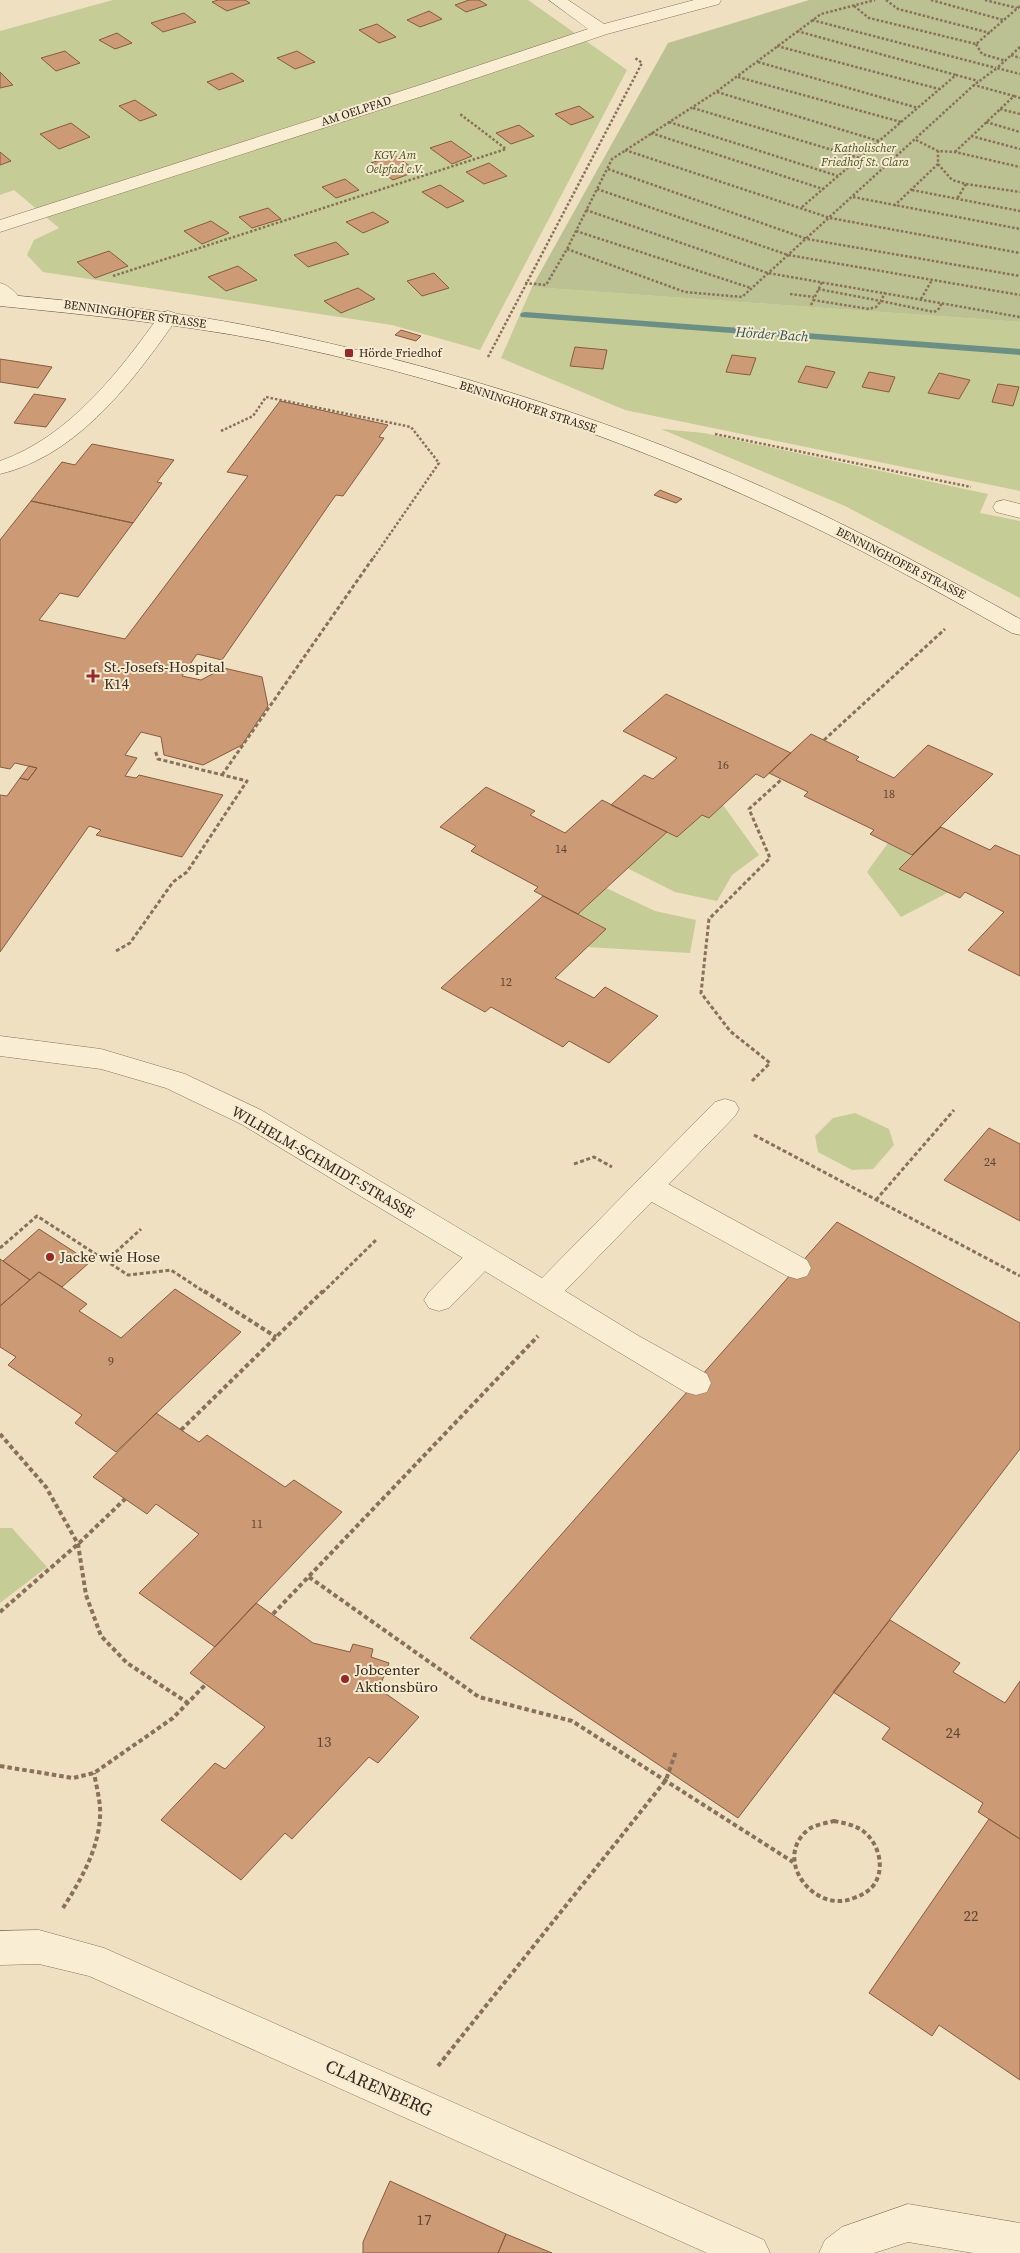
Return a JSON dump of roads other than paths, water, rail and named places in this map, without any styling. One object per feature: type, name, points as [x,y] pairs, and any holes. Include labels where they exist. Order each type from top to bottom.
[{"type":"street","points":[[558,0],[601,30]]},
{"type":"street","name":"AM OELPFAD","points":[[0,226],[426,89],[601,30],[714,0]]},
{"type":"street","name":"BENNINGHOFER STRASSE","points":[[4,296],[168,317],[349,353],[472,387],[558,414],[732,482],[816,520],[923,572],[1020,628]]},
{"type":"street","points":[[0,468],[34,454],[63,435],[112,388],[153,340],[168,317]]},
{"type":"street","name":"WILHELM-SCHMIDT-STRASSE","points":[[0,1046],[101,1059],[175,1081],[251,1116],[696,1383]]},
{"type":"street","points":[[555,1300],[649,1187],[722,1112]]},
{"type":"street","points":[[649,1187],[797,1268]]},
{"type":"street","points":[[439,1300],[482,1256]]},
{"type":"street","name":"CLARENBERG","points":[[0,1948],[39,1947],[92,1960],[751,2253]]},
{"type":"street","points":[[838,2253],[855,2240],[908,2223],[1020,2242]]},
{"type":"waterway","name":"Hörder Bach","points":[[525,315],[1020,352]]},
{"type":"place","name":"Hörde Friedhof","points":[[349,353]]},
{"type":"place","name":"St.-Josefs-Hospital K14","points":[[93,676]]},
{"type":"place","name":"Jacke wie Hose","points":[[50,1257]]},
{"type":"place","name":"Jobcenter Aktionsbüro","points":[[345,1679]]},
{"type":"park label","name":"Katholischer Friedhof St. Clara","points":[[865,155]]},
{"type":"park label","name":"KGV Am Oelpfad e.V.","points":[[395,162]]}]
